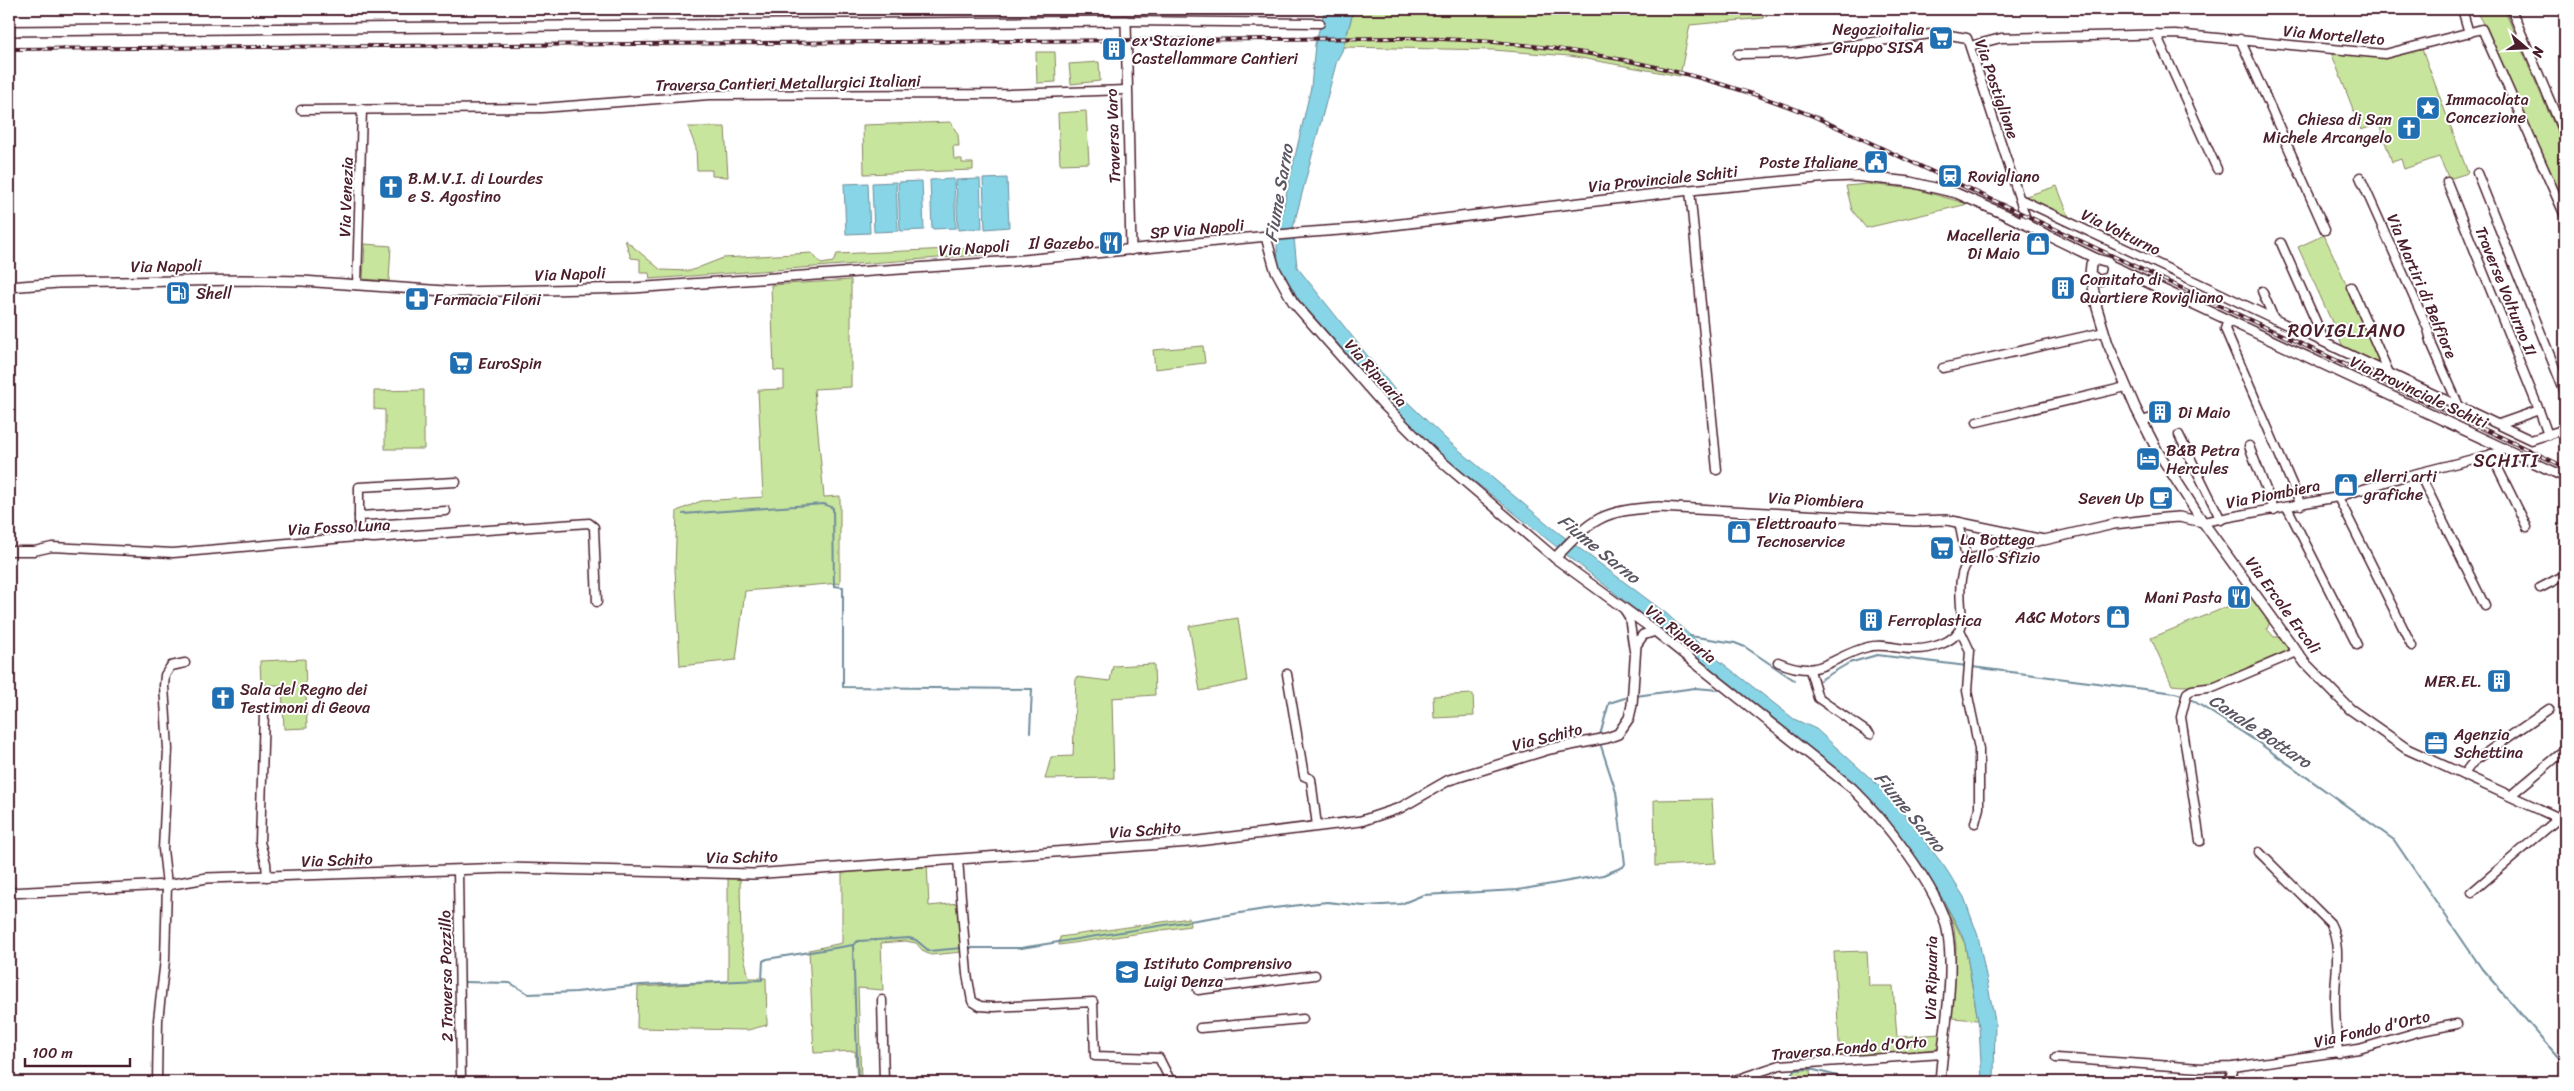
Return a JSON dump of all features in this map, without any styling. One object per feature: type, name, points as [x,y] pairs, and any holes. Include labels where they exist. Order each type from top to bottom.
[{"type":"street","points":[[2462,9],[2468,32]]},
{"type":"street","points":[[2511,9],[2565,136]]},
{"type":"street","points":[[9,31],[1126,21],[1320,22]]},
{"type":"street","name":"Traversa Varo","points":[[1126,21],[1126,90],[1131,250]]},
{"type":"street","name":"Via Mortelleto","points":[[1970,46],[2001,38],[2156,34],[2240,39],[2331,50],[2385,54],[2482,29],[2565,216]]},
{"type":"street","name":"Via Postiglione","points":[[1738,54],[1802,52],[1938,33],[1968,38],[2028,225]]},
{"type":"street","points":[[2156,34],[2217,169]]},
{"type":"street","points":[[2240,39],[2325,230]]},
{"type":"street","name":"Traversa Cantieri Metallurgici Italiani","points":[[301,110],[542,108],[709,95],[1009,94],[1126,90]]},
{"type":"street","name":"Via Venezia","points":[[358,284],[362,110]]},
{"type":"street","points":[[2477,173],[2565,392]]},
{"type":"street","name":"Via Provinciale Schiti","points":[[1266,237],[1367,228],[1690,190],[1829,177],[1864,177],[1910,182],[1956,193],[2028,225],[2565,478]]},
{"type":"street","name":"Via Martiri di Belfiore","points":[[2360,178],[2428,329],[2432,345],[2459,406]]},
{"type":"street","name":"Traverse Volturno II","points":[[2447,182],[2548,435]]},
{"type":"street","points":[[1690,190],[1717,470]]},
{"type":"street","name":"Via Volturno","points":[[2020,199],[2531,440],[2565,429]]},
{"type":"street","name":"SP Via Napoli","points":[[1131,250],[1266,237]]},
{"type":"street","name":"Via Ripuaria","points":[[1266,237],[1275,269],[1293,302],[1377,397],[1434,455],[1555,558],[1655,632],[1852,788],[1897,839],[1938,903],[1947,930],[1949,964],[1940,1082]]},
{"type":"street","points":[[2281,243],[2325,342]]},
{"type":"street","name":"Via Napoli","points":[[9,287],[58,283],[242,280],[358,284],[459,292],[633,288],[1013,261],[1131,250]]},
{"type":"street","points":[[2081,251],[2090,266],[2091,276],[2096,280],[2123,271]]},
{"type":"street","points":[[2090,266],[2097,259]]},
{"type":"street","points":[[2094,294],[2106,278],[2110,265]]},
{"type":"street","name":"Via Ercole Ercoli","points":[[2091,276],[2104,332],[2142,421],[2172,475],[2203,522],[2297,652],[2350,709],[2375,729],[2407,749],[2562,820]]},
{"type":"street","points":[[2351,287],[2389,373]]},
{"type":"street","points":[[2262,292],[2274,319]]},
{"type":"street","points":[[2228,320],[2225,329],[2301,505]]},
{"type":"street","points":[[1943,368],[2104,332]]},
{"type":"street","points":[[1978,422],[2126,387]]},
{"type":"street","points":[[2498,424],[2539,410]]},
{"type":"street","points":[[2142,421],[2154,417]]},
{"type":"street","points":[[2179,435],[2222,520]]},
{"type":"street","points":[[2249,446],[2274,510]]},
{"type":"street","name":"Via Piombiera","points":[[1967,562],[1972,558],[2114,524],[2179,517],[2203,522],[2301,505],[2338,497],[2491,454],[2504,448]]},
{"type":"street","points":[[2491,454],[2527,528]]},
{"type":"street","points":[[2419,473],[2485,606]]},
{"type":"street","points":[[358,537],[359,487],[456,482]]},
{"type":"street","points":[[2338,497],[2412,646]]},
{"type":"street","points":[[2287,507],[2357,645]]},
{"type":"street","name":"Via Piombiera","points":[[1555,558],[1586,525],[1600,517],[1630,510],[1659,508],[1959,522],[2044,540]]},
{"type":"street","points":[[359,516],[446,511]]},
{"type":"street","points":[[1959,522],[1967,562],[1961,574],[1960,630],[1970,651],[1971,661],[1966,691],[1978,738],[1980,756],[1979,808],[1975,823]]},
{"type":"street","name":"Via Fosso Luna","points":[[9,551],[34,551],[52,547],[172,552],[358,537],[374,538],[588,523],[594,527],[597,602]]},
{"type":"street","points":[[2540,588],[2565,575]]},
{"type":"street","points":[[1624,609],[1630,617],[1634,653]]},
{"type":"street","points":[[1778,662],[1810,670],[1826,666],[1845,655],[1870,646],[1910,649],[1927,647],[1950,640],[1960,630]]},
{"type":"street","points":[[1634,653],[1639,638],[1655,632]]},
{"type":"street","points":[[2200,841],[2181,717],[2187,693],[2192,690],[2215,687],[2297,652]]},
{"type":"street","name":"Via Schito","points":[[9,893],[167,884],[207,878],[508,868],[753,874],[1190,842],[1361,821],[1400,808],[1449,780],[1550,749],[1607,738],[1618,734],[1629,718],[1632,705],[1634,653]]},
{"type":"street","points":[[157,1082],[158,1020],[165,960],[167,884],[163,849],[168,749],[164,686],[166,675],[171,666],[185,663]]},
{"type":"street","points":[[1810,670],[1818,698],[1870,734]]},
{"type":"street","points":[[1288,674],[1304,776],[1311,779],[1317,826]]},
{"type":"street","points":[[2463,775],[2473,762],[2549,709]]},
{"type":"street","points":[[264,713],[260,842],[266,863],[267,877]]},
{"type":"street","points":[[2510,796],[2565,750]]},
{"type":"street","points":[[2472,892],[2562,820]]},
{"type":"street","points":[[2259,852],[2330,923],[2335,932],[2337,944],[2334,1001],[2338,1053]]},
{"type":"street","points":[[958,859],[964,949],[972,1001],[980,1006],[993,1007],[1093,1002],[1095,1056],[1159,1058],[1171,1082]]},
{"type":"street","name":"2 Traversa Pozzillo","points":[[458,870],[461,1082]]},
{"type":"street","points":[[1198,990],[1315,974]]},
{"type":"street","points":[[882,1000],[884,1082]]},
{"type":"street","points":[[1200,1028],[1303,1019]]},
{"type":"street","name":"Via Fondo d'Orto","points":[[2056,1058],[2201,1068],[2233,1066],[2338,1053],[2359,1049],[2421,1031],[2457,1024]]},
{"type":"street","name":"Traversa Fondo d'Orto","points":[[1729,1082],[1780,1065],[1943,1054]]},
{"type":"street","points":[[2229,1082],[2233,1066]]},
{"type":"green space","points":[[1354,9],[1766,9],[1760,10],[1764,18],[1690,25],[1680,76],[1570,56],[1493,50],[1343,47]]},
{"type":"green space","points":[[2475,9],[2504,9],[2565,150],[2565,207],[2486,29]]},
{"type":"green space","points":[[2422,49],[2468,173],[2449,179],[2439,157],[2404,169],[2401,159],[2392,162],[2379,124],[2361,130],[2331,52],[2387,55]]},
{"type":"green space","points":[[1036,52],[1055,52],[1056,82],[1037,83]]},
{"type":"green space","points":[[1099,62],[1100,81],[1071,84],[1069,64]]},
{"type":"green space","points":[[1086,111],[1089,163],[1060,164],[1058,113]]},
{"type":"green space","points":[[951,122],[958,135],[959,146],[953,146],[954,159],[962,159],[962,163],[973,163],[973,170],[864,174],[863,125]]},
{"type":"green space","points":[[688,127],[725,127],[728,177],[712,176],[712,170],[697,170],[696,148]]},
{"type":"green space","points":[[1867,184],[1915,189],[1968,204],[1866,228],[1852,210],[1846,186]]},
{"type":"green space","points":[[2057,186],[2071,222],[2023,197]]},
{"type":"green space","points":[[2324,235],[2385,369],[2344,349],[2298,247]]},
{"type":"green space","points":[[625,240],[661,270],[690,271],[723,258],[812,253],[821,264],[833,262],[837,254],[996,247],[994,254],[650,279],[649,273],[640,273],[640,259],[631,258]]},
{"type":"green space","points":[[365,244],[391,246],[389,281],[363,279]]},
{"type":"green space","points":[[851,280],[851,387],[814,389],[824,497],[840,496],[840,583],[745,591],[736,660],[680,666],[675,569],[677,511],[701,501],[763,497],[758,390],[784,389],[784,371],[774,370],[771,285]]},
{"type":"green space","points":[[1203,346],[1205,363],[1155,369],[1153,350]]},
{"type":"green space","points":[[424,390],[424,449],[385,449],[385,410],[374,409],[374,391]]},
{"type":"green space","points":[[2251,597],[2270,622],[2267,629],[2274,637],[2282,637],[2291,650],[2289,653],[2232,678],[2218,682],[2188,686],[2172,685],[2151,638]]},
{"type":"green space","points":[[1238,618],[1247,681],[1200,691],[1189,626]]},
{"type":"green space","points":[[305,659],[307,728],[284,729],[282,685],[261,685],[260,661]]},
{"type":"green space","points":[[1154,664],[1155,695],[1112,698],[1114,778],[1045,779],[1051,757],[1073,756],[1076,677],[1110,681],[1113,666]]},
{"type":"green space","points":[[1473,694],[1474,716],[1434,718],[1433,696]]},
{"type":"green space","points":[[1712,799],[1716,863],[1655,866],[1654,800]]},
{"type":"green space","points":[[927,863],[929,906],[959,903],[962,952],[931,955],[924,952],[916,943],[905,941],[881,943],[883,990],[858,988],[861,1082],[857,1082],[855,1051],[814,1053],[809,950],[842,943],[842,870]]},
{"type":"green space","points":[[740,876],[741,943],[749,978],[766,978],[767,1025],[748,1030],[637,1028],[638,987],[728,982],[728,877]]},
{"type":"green space","points":[[1944,900],[1965,944],[1978,1020],[1952,1018],[1956,947],[1954,928]]},
{"type":"green space","points":[[1189,918],[1190,926],[1059,945],[1060,937]]},
{"type":"green space","points":[[1867,951],[1869,986],[1893,986],[1897,1037],[1940,1034],[1938,1049],[1840,1059],[1834,952]]},
{"type":"green space","points":[[1810,1069],[1811,1082],[1785,1082],[1794,1070]]},
{"type":"water","name":"Fiume Sarno","points":[[1325,9],[1354,9],[1342,51],[1337,60],[1293,228],[1297,267],[1394,389],[1447,440],[1555,530],[1667,614],[1707,651],[1794,719],[1816,729],[1889,795],[1944,866],[1964,897],[1978,936],[1995,1021],[1994,1082],[1982,1082],[1979,1027],[1965,944],[1961,933],[1913,853],[1869,799],[1852,782],[1440,454],[1398,412],[1299,300],[1278,263],[1277,245],[1282,213],[1311,87],[1315,44]]},
{"type":"water","points":[[1007,178],[1009,227],[985,229],[983,179]]},
{"type":"water","points":[[954,179],[956,228],[932,229],[930,180]]},
{"type":"water","points":[[980,179],[982,228],[958,230],[956,180]]},
{"type":"water","points":[[922,181],[924,230],[900,231],[898,182]]},
{"type":"water","points":[[896,182],[898,231],[874,232],[872,183]]},
{"type":"water","points":[[868,183],[870,233],[846,234],[844,184]]},
{"type":"waterway","points":[[683,514],[824,504],[833,508],[834,586],[843,587],[843,687],[1032,689],[1030,732]]},
{"type":"waterway","name":"Canale Bottaro","points":[[1690,636],[1735,643],[1745,647],[1794,680]]},
{"type":"waterway","name":"Canale Bottaro","points":[[1820,680],[1849,663],[1877,655],[1967,666]]},
{"type":"waterway","name":"Canale Bottaro","points":[[1972,667],[2175,693],[2185,696]]},
{"type":"waterway","points":[[1636,696],[1695,688],[1720,690]]},
{"type":"waterway","points":[[1600,735],[1609,703],[1625,698]]},
{"type":"waterway","name":"Canale Bottaro","points":[[2189,698],[2259,743],[2394,840],[2482,969],[2565,1065]]},
{"type":"waterway","points":[[966,948],[1021,948],[1265,909],[1327,902],[1364,906],[1401,904],[1423,895],[1518,890],[1603,875],[1623,867],[1625,864],[1616,792],[1601,746]]},
{"type":"waterway","points":[[858,1082],[853,945],[858,941],[909,938],[916,940],[929,951],[962,948]]},
{"type":"waterway","points":[[463,982],[510,983],[529,994],[576,992],[641,985],[762,980],[763,961],[767,959],[853,945]]},
{"type":"waterway","points":[[1785,1082],[1794,1070],[1810,1069],[1861,1082]]},
{"type":"waterway","points":[[1947,1078],[1984,1077]]},
{"type":"railway","points":[[9,49],[1403,38],[1456,39],[1560,49],[1663,68],[1763,97],[1813,116],[2565,467]]},
{"type":"place","name":"Negozioitalia - Gruppo SISA","points":[[1941,38]]},
{"type":"place","name":"ex Stazione Castellammare Cantieri","points":[[1114,49]]},
{"type":"place","name":"Immacolata Concezione","points":[[2428,108]]},
{"type":"place","name":"Chiesa di San Michele Arcangelo","points":[[2409,128]]},
{"type":"place","name":"Poste Italiane","points":[[1876,162]]},
{"type":"place","name":"Rovigliano","points":[[1950,176]]},
{"type":"place","name":"B.M.V.I. di Lourdes e S. Agostino","points":[[391,187]]},
{"type":"place","name":"Il Gazebo","points":[[1111,243]]},
{"type":"place","name":"Macelleria Di Maio","points":[[2038,244]]},
{"type":"place","name":"Comitato di Quartiere Rovigliano","points":[[2063,288]]},
{"type":"place","name":"Shell","points":[[178,293]]},
{"type":"place","name":"Farmacia Filoni","points":[[417,299]]},
{"type":"place","name":"EuroSpin","points":[[461,363]]},
{"type":"place","name":"Di Maio","points":[[2160,412]]},
{"type":"place","name":"B&B Petra Hercules","points":[[2148,459]]},
{"type":"place","name":"ellerri arti grafiche","points":[[2346,485]]},
{"type":"place","name":"Seven Up","points":[[2161,498]]},
{"type":"place","name":"Elettroauto Tecnoservice","points":[[1739,532]]},
{"type":"place","name":"La Bottega dello Sfizio","points":[[1942,548]]},
{"type":"place","name":"Mani Pasta","points":[[2239,597]]},
{"type":"place","name":"A&C Motors","points":[[2118,617]]},
{"type":"place","name":"Ferroplastica","points":[[1871,620]]},
{"type":"place","name":"MER.EL.","points":[[2499,681]]},
{"type":"place","name":"Sala del Regno dei Testimoni di Geova","points":[[223,698]]},
{"type":"place","name":"Agenzia Schettina","points":[[2436,743]]},
{"type":"place","name":"Istituto Comprensivo Luigi Denza","points":[[1127,972]]},
{"type":"district","name":"ROVIGLIANO","points":[[2347,330]]},
{"type":"district","name":"SCHITI","points":[[2506,461]]}]
